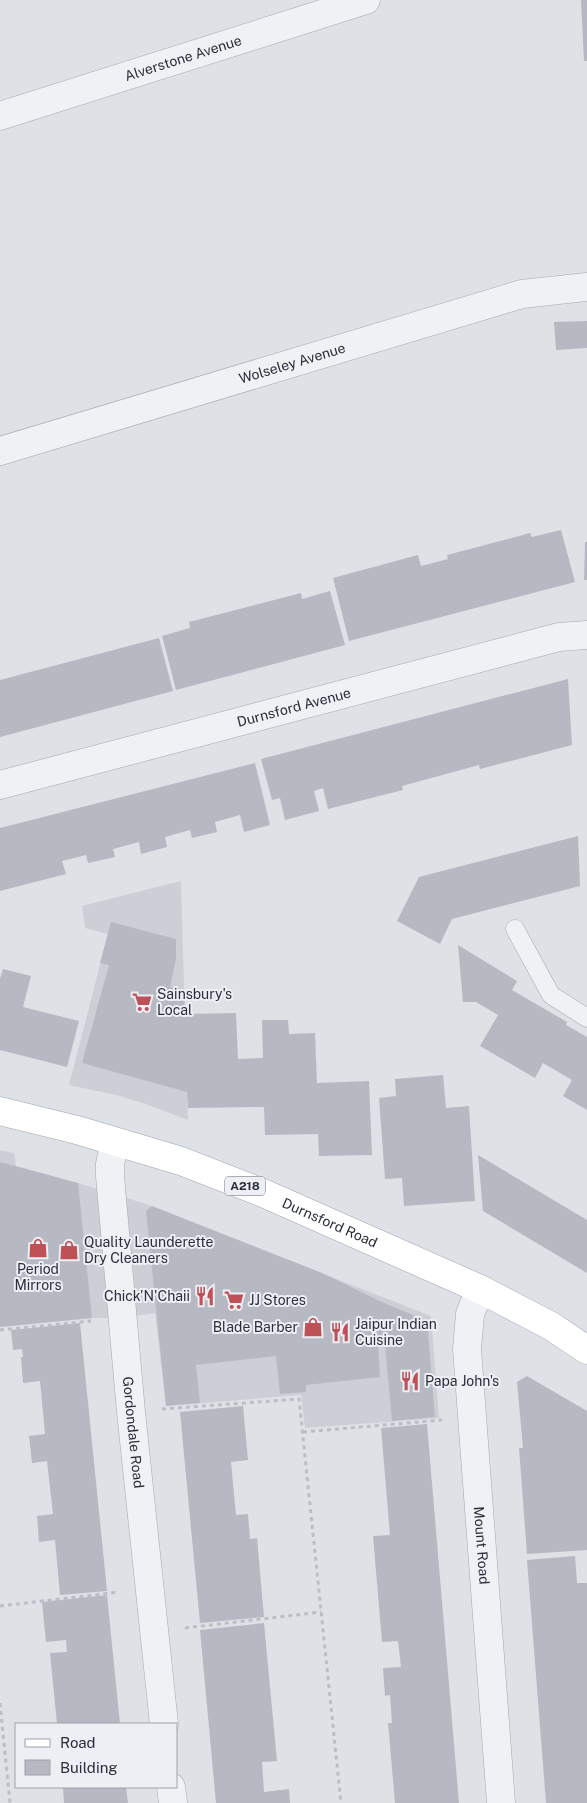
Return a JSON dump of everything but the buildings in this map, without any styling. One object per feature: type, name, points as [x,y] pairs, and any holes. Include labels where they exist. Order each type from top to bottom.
[{"type":"main road","name":"Durnsford Road","points":[[0,1111],[181,1161],[263,1193],[480,1289],[551,1326],[587,1350]]},
{"type":"street","name":"Alverstone Avenue","points":[[0,116],[366,0]]},
{"type":"street","name":"Wolseley Avenue","points":[[0,451],[522,294],[587,287]]},
{"type":"street","name":"Durnsford Avenue","points":[[0,785],[559,637],[587,635]]},
{"type":"street","name":"Gordondale Road","points":[[115,1142],[110,1164],[110,1176],[131,1412],[164,1723]]},
{"type":"street","name":"Mount Road","points":[[480,1289],[470,1314],[467,1349],[501,1803]]},
{"type":"street","points":[[171,1788],[172,1803]]},
{"type":"lane","points":[[515,929],[551,995],[587,1018]]},
{"type":"path","points":[[0,1330],[123,1318]]},
{"type":"path","points":[[131,1412],[299,1399],[341,1803]]},
{"type":"path","points":[[303,1432],[473,1418]]},
{"type":"path","points":[[0,1606],[150,1589]]},
{"type":"path","points":[[154,1631],[321,1612]]},
{"type":"path","points":[[0,1703],[10,1803]]},
{"type":"shaded area","name":"Sainsbury's Local","points":[[181,881],[188,1120],[116,1095],[69,1085],[108,934],[85,928],[82,906]]},
{"type":"shaded area","points":[[0,1150],[14,1153],[16,1166],[146,1204],[431,1316],[439,1418],[305,1428],[301,1395],[166,1406],[155,1313],[123,1318],[92,1318],[0,1327]]},
{"type":"place","name":"Sainsbury's Local","points":[[142,1002]]},
{"type":"place","name":"Period Mirrors","points":[[38,1248]]},
{"type":"place","name":"Quality Launderette Dry Cleaners","points":[[69,1250]]},
{"type":"place","name":"Chick'N'Chaii","points":[[205,1296]]},
{"type":"place","name":"JJ Stores","points":[[234,1300]]},
{"type":"place","name":"Blade Barber","points":[[313,1327]]},
{"type":"place","name":"Jaipur Indian Cuisine","points":[[340,1332]]},
{"type":"place","name":"Papa John's","points":[[410,1381]]}]
